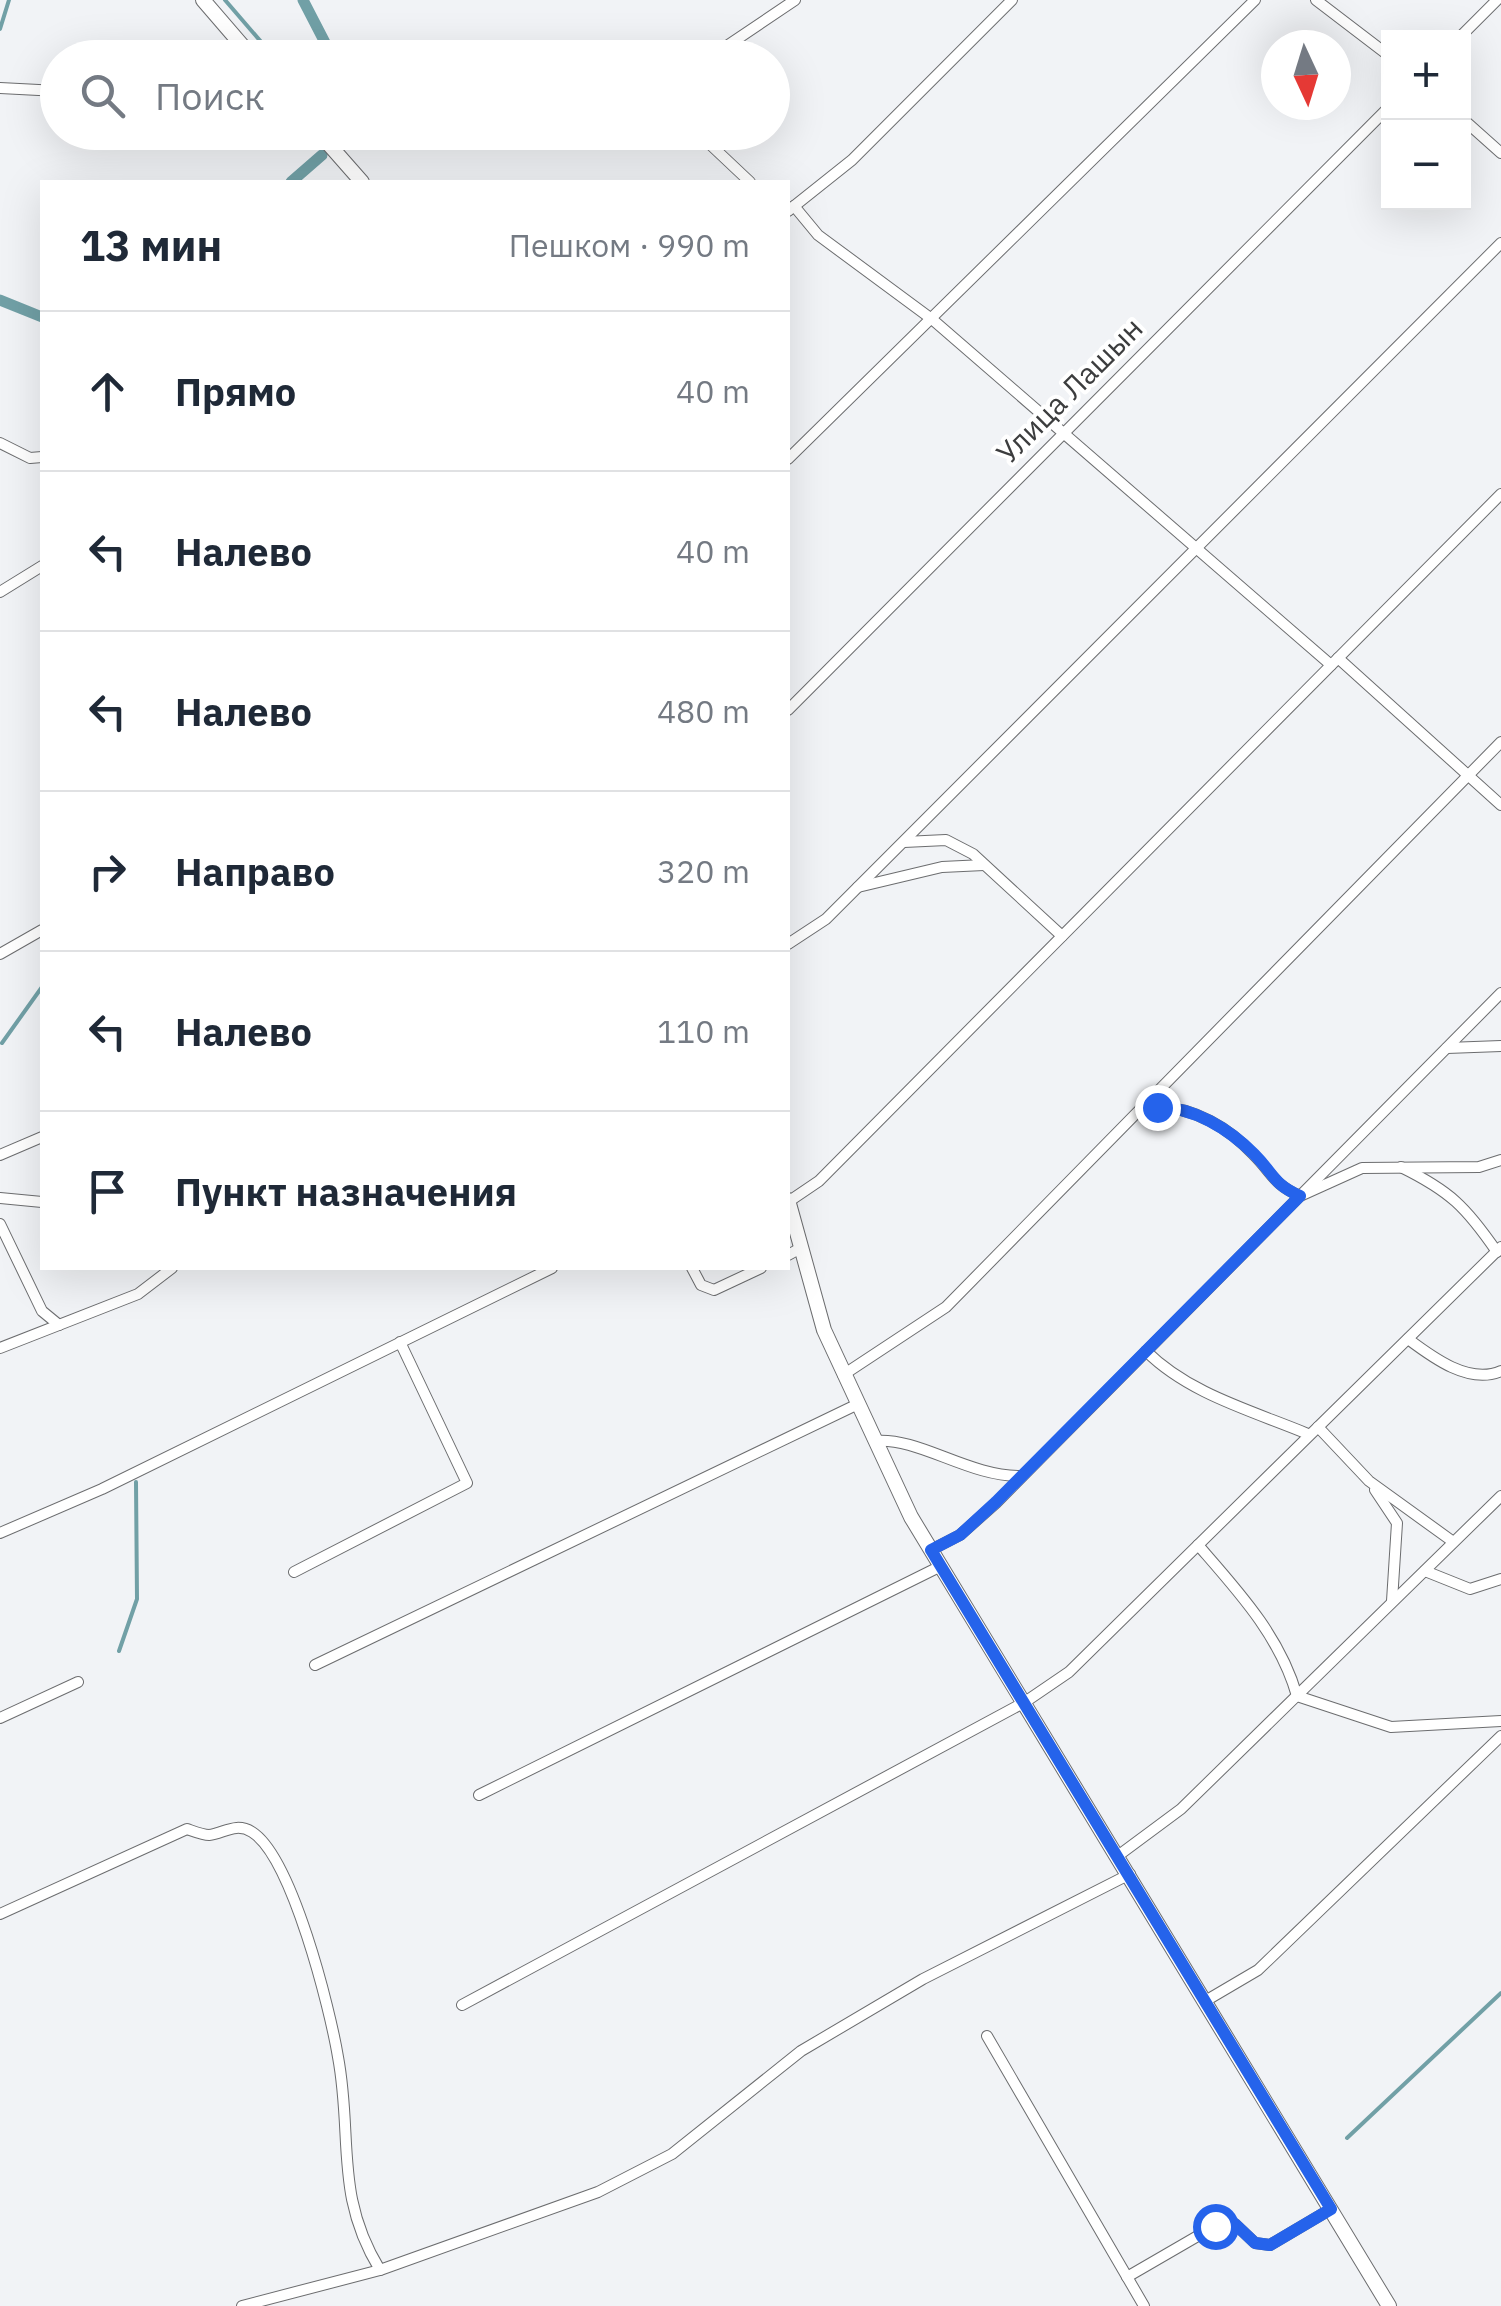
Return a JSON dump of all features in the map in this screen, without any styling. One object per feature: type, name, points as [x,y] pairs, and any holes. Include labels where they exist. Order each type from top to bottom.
[{"type":"main road","points":[[203,0],[237,40]]},
{"type":"main road","points":[[334,150],[360,180]]},
{"type":"main road","points":[[790,1221],[793,1252],[856,1405],[931,1550],[1390,2306]]},
{"type":"street","points":[[735,40],[794,0]]},
{"type":"street","points":[[1012,0],[852,160],[791,209],[818,235],[933,320],[1501,805]]},
{"type":"street","points":[[790,457],[1255,0]]},
{"type":"street","points":[[1316,0],[1381,49]]},
{"type":"street","points":[[1467,30],[1497,0]]},
{"type":"street","points":[[0,88],[40,90]]},
{"type":"street","name":"Улица Лашын","points":[[790,708],[1381,115]]},
{"type":"street","points":[[1471,126],[1501,153]]},
{"type":"street","points":[[716,150],[748,180]]},
{"type":"street","points":[[790,943],[826,919],[1501,243]]},
{"type":"street","points":[[0,443],[30,458],[40,457]]},
{"type":"street","points":[[790,1200],[819,1181],[1501,494]]},
{"type":"street","points":[[0,592],[40,567]]},
{"type":"street","points":[[844,1375],[946,1307],[1501,742]]},
{"type":"street","points":[[903,842],[946,840],[984,865],[1062,936]]},
{"type":"street","points":[[858,887],[942,867],[984,865]]},
{"type":"street","points":[[0,954],[40,931]]},
{"type":"street","points":[[931,1550],[960,1535],[1022,1476],[1501,993]]},
{"type":"street","points":[[1447,1048],[1501,1046]]},
{"type":"street","points":[[1157,1107],[1194,1112],[1254,1154],[1278,1186],[1300,1196],[1362,1168],[1479,1167],[1501,1160]]},
{"type":"street","points":[[0,1155],[40,1138]]},
{"type":"street","points":[[1336,1159],[1362,1168]]},
{"type":"street","points":[[462,2005],[1025,1702],[1069,1672],[1500,1246],[1443,1187],[1396,1165]]},
{"type":"street","points":[[0,1198],[40,1202]]},
{"type":"street","points":[[0,1224],[42,1311],[59,1325]]},
{"type":"street","points":[[0,1348],[138,1294],[169,1270]]},
{"type":"street","points":[[0,1533],[102,1489],[548,1270]]},
{"type":"street","points":[[693,1270],[702,1284],[714,1290],[756,1270]]},
{"type":"street","points":[[1408,1339],[1447,1367],[1499,1375]]},
{"type":"street","points":[[294,1572],[467,1482],[400,1342]]},
{"type":"street","points":[[1146,1351],[1165,1370],[1199,1389],[1313,1430],[1368,1481],[1452,1541]]},
{"type":"street","points":[[315,1664],[856,1405]]},
{"type":"street","points":[[875,1440],[894,1439],[994,1476],[1022,1476]]},
{"type":"street","points":[[1368,1481],[1397,1523],[1391,1604]]},
{"type":"street","points":[[1119,1854],[1181,1809],[1501,1496]]},
{"type":"street","points":[[1198,1545],[1253,1609],[1288,1665],[1297,1696]]},
{"type":"street","points":[[479,1795],[941,1566]]},
{"type":"street","points":[[1424,1571],[1470,1589],[1501,1579]]},
{"type":"street","points":[[0,1718],[78,1682]]},
{"type":"street","points":[[1297,1696],[1392,1727],[1501,1721]]},
{"type":"street","points":[[1206,2000],[1258,1970],[1501,1736]]},
{"type":"street","points":[[0,1914],[187,1829],[208,1835],[226,1827],[250,1830],[272,1852],[300,1913],[339,2058],[346,2171],[359,2236],[380,2270]]},
{"type":"street","points":[[242,2306],[380,2270],[598,2192],[672,2154],[801,2051],[923,1979],[1131,1874]]},
{"type":"street","points":[[987,2036],[1144,2306]]},
{"type":"street","points":[[1127,2278],[1215,2226],[1235,2224],[1255,2243],[1270,2245],[1331,2209]]},
{"type":"waterway","points":[[0,29],[9,0]]},
{"type":"waterway","points":[[225,0],[259,40]]},
{"type":"waterway","points":[[303,0],[324,40]]},
{"type":"waterway","points":[[293,180],[322,155]]},
{"type":"waterway","points":[[0,300],[40,316]]},
{"type":"waterway","points":[[2,1043],[40,990]]},
{"type":"waterway","points":[[119,1651],[137,1599],[136,1482]]},
{"type":"waterway","points":[[1347,2138],[1501,1993]]},
{"type":"route","points":[[1157,1107],[1194,1112],[1254,1154],[1278,1186],[1300,1196],[996,1502],[960,1535],[931,1550],[1331,2209],[1270,2245],[1255,2243],[1235,2224],[1215,2226]]}]
